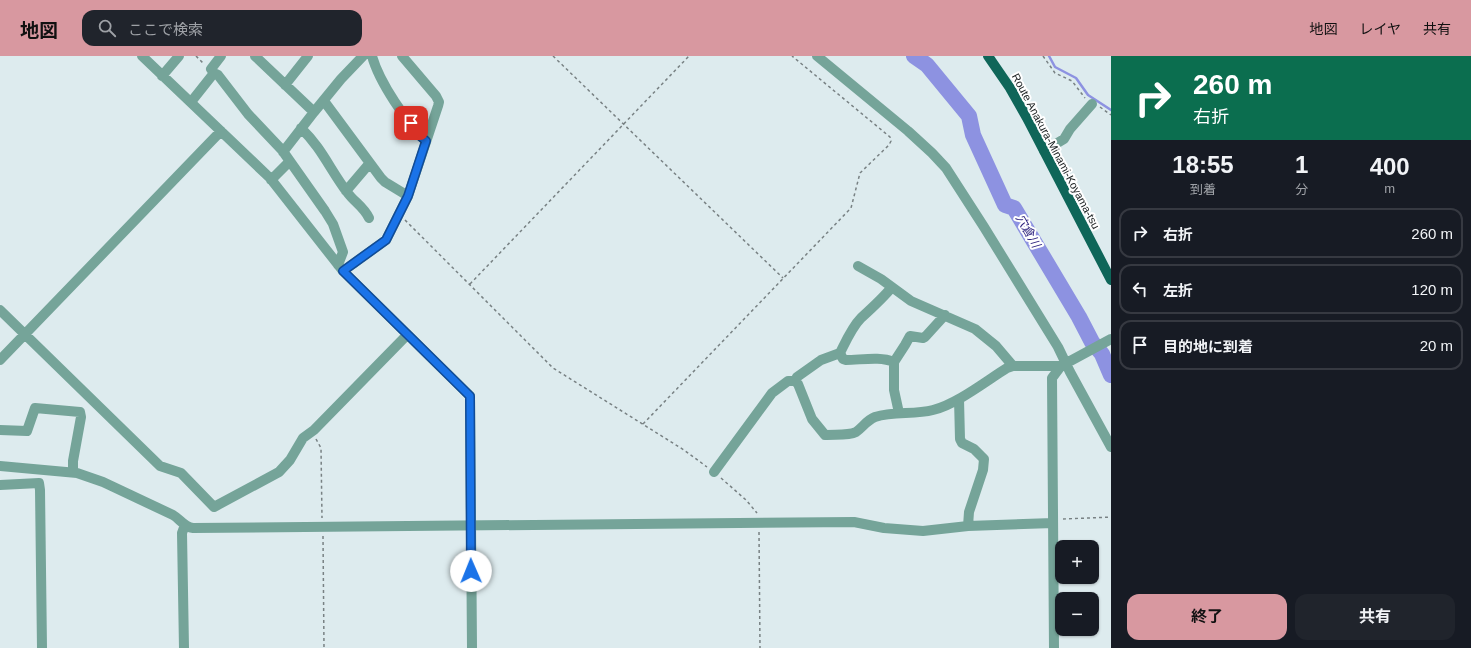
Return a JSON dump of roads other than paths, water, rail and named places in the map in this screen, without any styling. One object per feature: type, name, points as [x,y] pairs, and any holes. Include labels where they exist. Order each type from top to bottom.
[{"type":"main road","name":"Route Anakura-Minami-Koyama-tsu","points":[[988,56],[1010,88],[1111,280]]},
{"type":"street","points":[[142,56],[271,180],[341,268],[470,396],[472,648]]},
{"type":"street","points":[[162,76],[179,56]]},
{"type":"street","points":[[221,56],[211,69],[218,75],[248,114],[283,152],[326,211],[333,224],[343,252],[341,268]]},
{"type":"street","points":[[255,56],[314,112]]},
{"type":"street","points":[[285,85],[308,56]]},
{"type":"street","points":[[283,152],[341,79],[363,56]]},
{"type":"street","points":[[372,56],[376,69],[384,84],[418,134],[426,141]]},
{"type":"street","points":[[341,268],[386,240],[398,213],[408,196],[439,102],[436,96],[402,56]]},
{"type":"street","points":[[817,56],[908,131],[938,158],[984,227],[1058,347],[1065,363],[1111,447]]},
{"type":"street","points":[[191,102],[214,73]]},
{"type":"street","points":[[324,101],[369,164],[385,182],[408,196]]},
{"type":"street","points":[[1044,151],[1064,139],[1070,129],[1092,104]]},
{"type":"street","points":[[301,128],[321,152],[346,191],[365,210],[369,218]]},
{"type":"street","points":[[0,360],[221,131]]},
{"type":"street","points":[[271,180],[290,162]]},
{"type":"street","points":[[346,191],[369,164]]},
{"type":"street","points":[[858,266],[881,279],[911,301],[975,329],[1001,352],[1013,366]]},
{"type":"street","points":[[795,381],[797,377],[821,360],[840,353],[848,336],[862,317],[874,307],[892,287]]},
{"type":"street","points":[[0,310],[160,466],[181,473],[214,507],[279,472],[290,460],[303,438],[311,432],[407,335]]},
{"type":"street","points":[[899,413],[894,390],[894,362],[910,336],[925,337],[945,315]]},
{"type":"street","points":[[1054,648],[1052,383],[1056,371],[1065,363],[1111,339]]},
{"type":"street","points":[[840,353],[843,359],[846,360],[871,359],[894,362]]},
{"type":"street","points":[[795,381],[798,384],[812,419],[826,435],[853,433],[858,431],[868,420],[875,417],[899,413],[931,411],[944,407],[1007,368],[1013,366],[1065,363]]},
{"type":"street","points":[[714,472],[772,394],[788,381],[795,381]]},
{"type":"street","points":[[73,472],[72,461],[81,417],[80,412],[89,397]]},
{"type":"street","points":[[959,399],[960,439],[962,443],[974,449],[984,460],[983,470],[970,512],[968,526]]},
{"type":"street","points":[[0,430],[27,431],[35,408],[80,412]]},
{"type":"street","points":[[0,466],[73,472],[103,482],[173,515],[188,527],[203,528],[854,522],[884,528],[923,531],[968,526],[1053,522]]},
{"type":"street","points":[[0,485],[39,483],[42,648]]},
{"type":"street","points":[[184,648],[182,533],[185,525]]},
{"type":"waterway","name":"穴倉川","points":[[914,56],[927,65],[969,116],[973,135],[1005,205],[1014,208],[1079,317],[1092,342],[1102,354],[1111,375]]},
{"type":"waterway","points":[[1049,56],[1055,67],[1076,78],[1088,95],[1111,110]]}]
